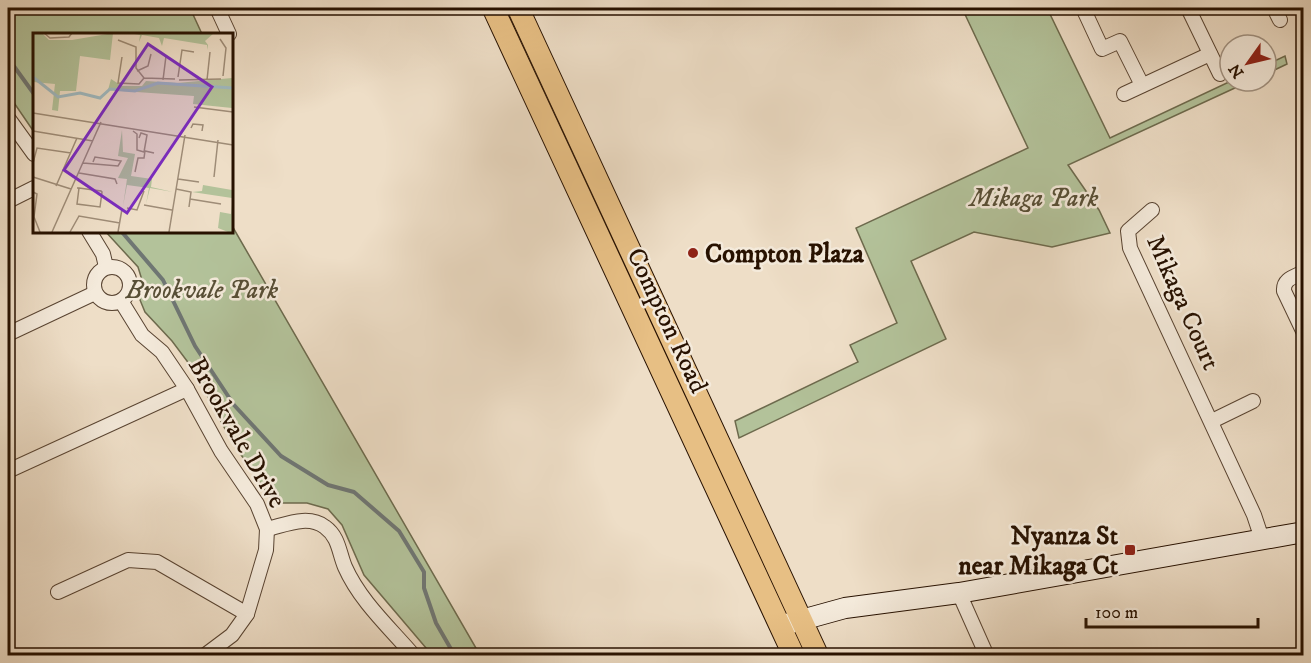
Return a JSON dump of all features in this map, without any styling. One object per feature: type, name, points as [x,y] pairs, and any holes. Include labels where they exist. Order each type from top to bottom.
[{"type":"main road","name":"Compton Road","points":[[493,8],[794,656]]},
{"type":"main road","name":"Compton Road","points":[[518,8],[818,656]]},
{"type":"street","points":[[217,8],[229,33]]},
{"type":"street","points":[[1083,8],[1102,49],[1120,41],[1142,85]]},
{"type":"street","points":[[1188,8],[1218,70]]},
{"type":"street","points":[[1124,94],[1210,54]]},
{"type":"street","points":[[8,118],[33,153]]},
{"type":"street","points":[[8,201],[33,188]]},
{"type":"street","name":"Mikaga Court","points":[[1152,210],[1128,231],[1130,248],[1212,421],[1254,515],[1262,539]]},
{"type":"street","points":[[90,232],[103,254],[106,267]]},
{"type":"street","points":[[106,267],[118,267],[127,274],[129,292],[121,301],[104,301],[95,293],[96,275],[106,267]]},
{"type":"street","points":[[1304,272],[1286,280],[1283,285],[1304,333]]},
{"type":"street","points":[[8,334],[95,293]]},
{"type":"street","name":"Brookvale Drive","points":[[121,301],[142,334],[162,352],[188,389],[221,451],[257,504],[267,529],[266,550],[247,614],[232,635],[204,656]]},
{"type":"street","points":[[8,471],[188,389]]},
{"type":"street","points":[[1212,421],[1254,401]]},
{"type":"street","points":[[267,529],[306,520],[324,525],[335,538],[345,567],[356,588],[414,656]]},
{"type":"street","points":[[781,626],[845,608],[959,592],[1304,532]]},
{"type":"street","points":[[58,592],[128,561],[157,562],[247,614]]},
{"type":"street","points":[[959,592],[987,656]]},
{"type":"green space","points":[[8,8],[190,8],[202,33],[33,33],[33,131],[8,94]]},
{"type":"green space","name":"Mikaga Park","points":[[962,8],[1047,8],[1110,138],[1218,87],[1218,93],[1224,93],[1068,165],[1099,210],[1110,233],[1052,247],[974,232],[911,261],[946,339],[739,438],[735,421],[858,362],[850,345],[897,323],[856,228],[1028,148]]},
{"type":"green space","points":[[1285,56],[1287,64],[1278,68],[1278,59]]},
{"type":"green space","name":"Brookvale Park","points":[[232,226],[480,655],[432,655],[364,575],[342,525],[328,509],[307,503],[274,503],[231,440],[193,369],[172,341],[145,312],[140,300],[142,280],[138,267],[106,232],[232,232]]},
{"type":"waterway","points":[[8,58],[33,93]]},
{"type":"waterway","points":[[122,232],[163,280],[195,346],[234,405],[281,456],[328,485],[354,492],[399,531],[424,572],[424,588],[436,623],[455,656]]},
{"type":"place","name":"Compton Plaza","points":[[693,253]]},
{"type":"place","name":"Nyanza St near Mikaga Ct","points":[[1130,550]]}]
